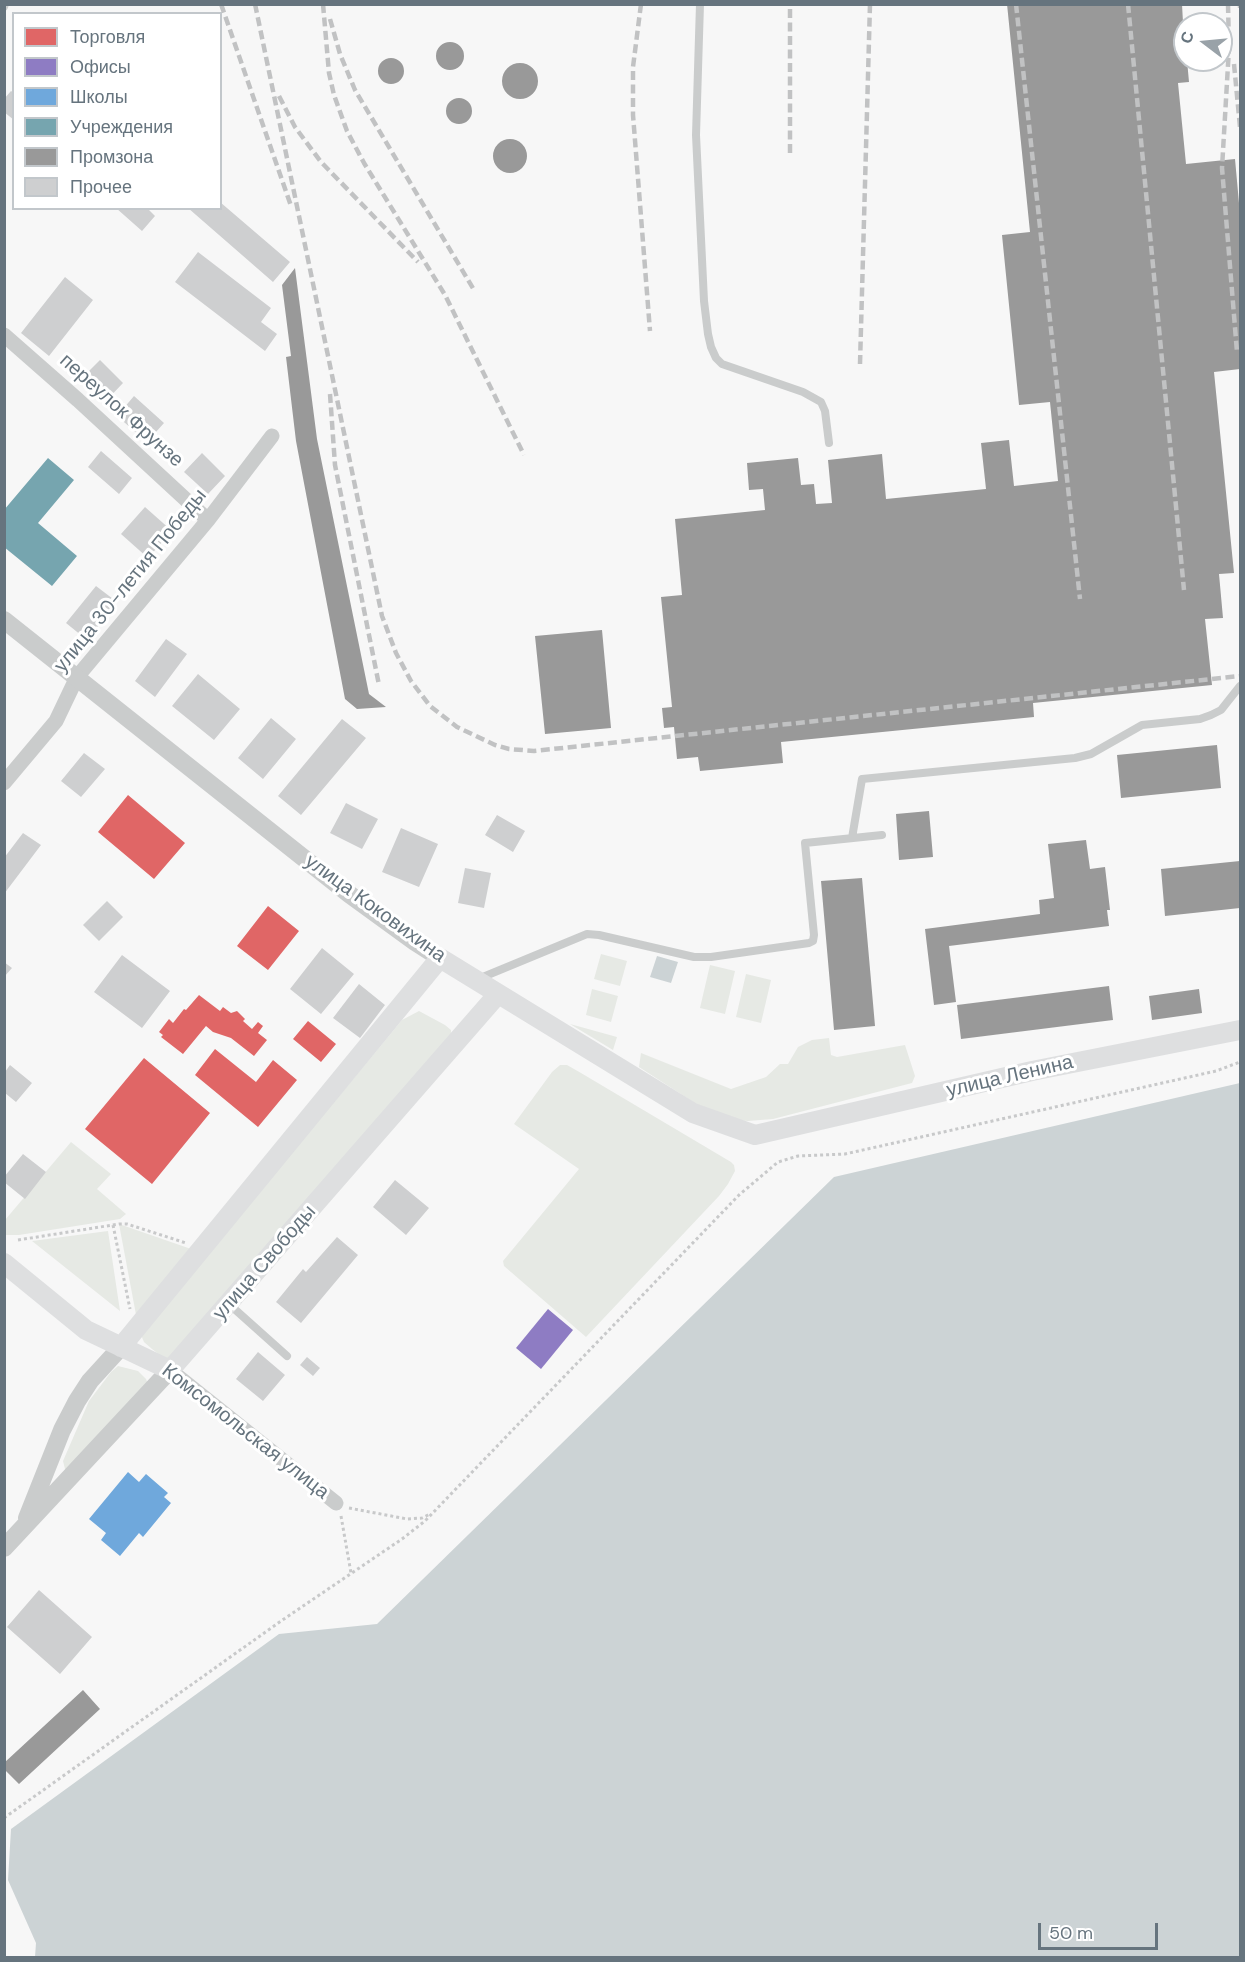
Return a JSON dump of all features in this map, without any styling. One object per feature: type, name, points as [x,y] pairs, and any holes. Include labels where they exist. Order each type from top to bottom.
[{"type":"main road","name":"улица Коковихина","points":[[440,958],[693,1113],[755,1135],[780,1130]]},
{"type":"main road","name":"улица Свободы","points":[[128,1340],[440,958]]},
{"type":"main road","name":"улица Свободы","points":[[170,1370],[498,994]]},
{"type":"main road","name":"улица Ленина","points":[[780,1130],[1032,1071],[1240,1030]]},
{"type":"main road","name":"Комсомольская улица","points":[[4,1263],[86,1330],[128,1340],[170,1370]]},
{"type":"street","name":"переулок Фрунзе","points":[[4,335],[208,519]]},
{"type":"street","name":"улица 30-летия Победы","points":[[4,783],[56,721],[77,677],[208,519],[272,436]]},
{"type":"street","name":"улица Коковихина","points":[[4,620],[349,894],[440,958]]},
{"type":"street","name":"улица Свободы","points":[[25,1526],[62,1430],[77,1401],[90,1381],[128,1340]]},
{"type":"street","name":"улица Свободы","points":[[4,1548],[170,1370]]},
{"type":"street","name":"Комсомольская улица","points":[[170,1370],[336,1503]]},
{"type":"lane","points":[[700,4],[696,135],[704,301],[711,347],[722,364],[803,392],[821,402],[825,411],[829,443]]},
{"type":"lane","points":[[852,838],[862,779],[1075,758],[1091,754],[1142,725],[1211,715],[1221,710],[1240,686]]},
{"type":"lane","points":[[476,980],[587,934],[694,957],[711,957],[809,943],[813,941],[814,935],[806,843],[882,835]]},
{"type":"lane","points":[[229,1304],[287,1356]]},
{"type":"path","points":[[4,1818],[281,1621],[402,1539],[432,1514],[739,1195],[778,1162],[798,1156],[845,1154],[1216,1071],[1240,1062]]},
{"type":"path","points":[[18,1240],[127,1224],[188,1243]]},
{"type":"path","points":[[113,1225],[128,1340]]},
{"type":"path","points":[[336,1503],[407,1519],[422,1518],[432,1514]]},
{"type":"path","points":[[336,1503],[342,1520],[351,1573]]},
{"type":"shaded area","points":[[601,954],[627,961],[620,986],[594,979]]},
{"type":"shaded area","points":[[657,956],[678,962],[671,983],[650,977]]},
{"type":"shaded area","points":[[710,965],[735,971],[725,1014],[700,1008]]},
{"type":"shaded area","points":[[746,974],[771,980],[761,1023],[736,1017]]},
{"type":"shaded area","points":[[592,989],[618,996],[611,1022],[586,1015]]},
{"type":"shaded area","points":[[419,1011],[445,1025],[451,1030],[451,1035],[172,1361],[165,1359],[144,1342],[141,1335],[402,1020]]},
{"type":"shaded area","points":[[570,1024],[617,1037],[613,1050]]},
{"type":"shaded area","points":[[829,1038],[831,1055],[837,1057],[905,1045],[915,1076],[912,1083],[773,1119],[748,1121],[732,1120],[707,1111],[639,1067],[641,1053],[731,1089],[766,1077],[780,1064],[788,1064],[798,1047],[812,1040]]},
{"type":"shaded area","points":[[560,1065],[567,1065],[731,1162],[735,1171],[719,1196],[586,1337],[504,1266],[503,1261],[579,1169],[514,1124],[552,1072]]},
{"type":"shaded area","points":[[1240,1083],[1240,1957],[35,1957],[36,1943],[8,1880],[11,1829],[279,1634],[377,1624],[834,1177]]},
{"type":"shaded area","points":[[71,1142],[111,1174],[97,1189],[126,1214],[120,1219],[19,1235],[5,1235],[5,1220]]},
{"type":"shaded area","points":[[119,1224],[194,1250],[137,1320]]},
{"type":"shaded area","points":[[108,1231],[120,1311],[32,1241]]},
{"type":"shaded area","points":[[118,1366],[138,1371],[148,1384],[69,1469],[65,1469],[63,1461],[89,1401]]},
{"type":"building: Торговля","points":[[128,795],[185,843],[154,879],[98,832]]},
{"type":"building: Торговля","points":[[268,906],[299,931],[268,970],[237,946]]},
{"type":"building: Торговля","points":[[199,995],[220,1011],[223,1007],[231,1013],[237,1011],[252,1029],[258,1022],[263,1026],[258,1033],[267,1040],[254,1056],[231,1038],[213,1032],[206,1026],[183,1054],[161,1037],[163,1035],[159,1032],[169,1019],[173,1023]]},
{"type":"building: Торговля","points":[[308,1021],[336,1044],[321,1062],[293,1039]]},
{"type":"building: Торговля","points":[[215,1049],[256,1082],[273,1060],[297,1080],[258,1127],[195,1075]]},
{"type":"building: Торговля","points":[[144,1058],[210,1113],[152,1184],[85,1129]]},
{"type":"building: Офисы","points":[[548,1309],[573,1330],[541,1369],[516,1348]]},
{"type":"building: Школы","points":[[128,1472],[139,1482],[146,1474],[168,1493],[164,1497],[171,1503],[143,1537],[139,1533],[120,1556],[101,1540],[106,1533],[89,1519]]},
{"type":"building: Учреждения","points":[[48,458],[74,480],[38,523],[77,556],[52,586],[4,547],[4,510]]},
{"type":"building: Промзона","points":[[1007,4],[1182,4],[1182,12],[1173,12],[1173,72],[1188,72],[1189,82],[1178,83],[1186,164],[1235,159],[1240,214],[1240,369],[1214,372],[1234,573],[1219,574],[1223,618],[1205,619],[1212,685],[1033,703],[1034,717],[781,742],[783,763],[700,771],[698,757],[677,759],[674,727],[664,728],[662,708],[672,707],[661,597],[682,595],[675,519],[765,510],[763,489],[749,490],[747,463],[798,458],[801,485],[814,484],[816,504],[832,503],[828,460],[882,454],[886,499],[986,489],[981,443],[1009,440],[1014,486],[1058,481],[1050,402],[1019,405],[1002,235],[1030,232]]},
{"type":"building: Промзона","points":[[450,42],[460,46],[464,56],[460,66],[450,70],[440,66],[436,56],[440,46]]},
{"type":"building: Промзона","points":[[391,58],[401,61],[404,71],[401,81],[391,84],[381,81],[378,71],[381,61]]},
{"type":"building: Промзона","points":[[520,63],[533,68],[538,81],[533,94],[520,99],[507,94],[502,81],[507,68]]},
{"type":"building: Промзона","points":[[459,98],[468,102],[472,111],[468,120],[459,124],[450,120],[446,111],[450,102]]},
{"type":"building: Промзона","points":[[510,139],[522,144],[527,156],[522,168],[510,173],[498,168],[493,156],[498,144]]},
{"type":"building: Промзона","points":[[295,268],[317,439],[369,694],[386,707],[357,709],[345,699],[296,441],[286,357],[291,356],[282,285]]},
{"type":"building: Промзона","points":[[602,630],[611,728],[545,734],[535,636]]},
{"type":"building: Промзона","points":[[1217,745],[1221,788],[1121,798],[1117,755]]},
{"type":"building: Промзона","points":[[929,811],[933,857],[899,860],[896,814]]},
{"type":"building: Промзона","points":[[1086,840],[1090,869],[1105,867],[1110,910],[1107,910],[1109,926],[949,946],[956,1002],[934,1005],[925,929],[1040,914],[1039,900],[1054,898],[1048,844]]},
{"type":"building: Промзона","points":[[1240,861],[1240,908],[1165,916],[1161,869]]},
{"type":"building: Промзона","points":[[862,878],[875,1026],[834,1030],[821,881]]},
{"type":"building: Промзона","points":[[1109,986],[1113,1020],[961,1039],[957,1005]]},
{"type":"building: Промзона","points":[[1199,989],[1202,1013],[1152,1020],[1149,996]]},
{"type":"building: Промзона","points":[[83,1690],[100,1709],[19,1784],[4,1769],[4,1763]]},
{"type":"building: Прочее","points":[[12,92],[12,118],[4,112],[4,99]]},
{"type":"building: Прочее","points":[[222,204],[290,262],[273,282],[190,210],[222,210]]},
{"type":"building: Прочее","points":[[118,210],[149,210],[155,216],[142,231]]},
{"type":"building: Прочее","points":[[198,252],[271,308],[261,322],[277,334],[265,351],[175,282]]},
{"type":"building: Прочее","points":[[65,277],[93,300],[49,356],[21,333]]},
{"type":"building: Прочее","points":[[100,360],[123,383],[104,403],[80,380]]},
{"type":"building: Прочее","points":[[134,396],[164,423],[147,442],[117,416]]},
{"type":"building: Прочее","points":[[101,451],[132,478],[119,494],[88,467]]},
{"type":"building: Прочее","points":[[202,453],[225,476],[208,494],[184,472]]},
{"type":"building: Прочее","points":[[145,507],[172,531],[148,558],[121,534]]},
{"type":"building: Прочее","points":[[96,586],[117,602],[87,640],[66,623]]},
{"type":"building: Прочее","points":[[166,639],[187,654],[155,697],[135,681]]},
{"type":"building: Прочее","points":[[198,674],[240,709],[214,740],[172,706]]},
{"type":"building: Прочее","points":[[271,718],[296,739],[263,779],[238,758]]},
{"type":"building: Прочее","points":[[342,719],[366,738],[301,815],[278,796]]},
{"type":"building: Прочее","points":[[84,753],[105,769],[81,797],[61,781]]},
{"type":"building: Прочее","points":[[346,803],[378,819],[362,849],[330,833]]},
{"type":"building: Прочее","points":[[497,815],[525,831],[513,852],[485,835]]},
{"type":"building: Прочее","points":[[401,828],[438,844],[419,887],[382,872]]},
{"type":"building: Прочее","points":[[23,833],[41,845],[4,894],[4,858]]},
{"type":"building: Прочее","points":[[465,868],[491,873],[484,908],[458,903]]},
{"type":"building: Прочее","points":[[107,901],[123,917],[99,941],[83,925]]},
{"type":"building: Прочее","points":[[322,948],[354,974],[321,1014],[290,989]]},
{"type":"building: Прочее","points":[[122,955],[170,991],[142,1028],[94,992]]},
{"type":"building: Прочее","points":[[4,962],[12,968],[4,977]]},
{"type":"building: Прочее","points":[[359,984],[385,1005],[360,1038],[333,1018]]},
{"type":"building: Прочее","points":[[10,1065],[32,1083],[16,1102],[5,1093],[5,1072]]},
{"type":"building: Прочее","points":[[23,1154],[46,1172],[25,1199],[4,1182],[4,1177]]},
{"type":"building: Прочее","points":[[395,1180],[429,1208],[406,1235],[373,1207]]},
{"type":"building: Прочее","points":[[337,1237],[358,1255],[301,1323],[276,1302],[303,1269],[306,1272]]},
{"type":"building: Прочее","points":[[258,1352],[285,1375],[263,1401],[236,1379]]},
{"type":"building: Прочее","points":[[307,1357],[320,1368],[313,1376],[300,1365]]},
{"type":"building: Прочее","points":[[39,1590],[92,1637],[60,1674],[7,1627]]},
{"type":"railway","points":[[221,4],[291,206]]},
{"type":"railway","points":[[255,4],[382,616],[396,653],[411,681],[430,706],[457,727],[495,745],[509,749],[534,751],[1240,676]]},
{"type":"railway","points":[[323,4],[329,73],[347,131],[364,163],[445,295],[524,455]]},
{"type":"railway","points":[[641,4],[633,67],[633,115],[650,331]]},
{"type":"railway","points":[[790,4],[790,153]]},
{"type":"railway","points":[[860,364],[870,4]]},
{"type":"railway","points":[[1016,4],[1080,599]]},
{"type":"railway","points":[[1128,4],[1184,590]]},
{"type":"railway","points":[[1228,4],[1229,48],[1222,168],[1237,352]]},
{"type":"railway","points":[[330,19],[340,54],[355,90],[474,290]]},
{"type":"railway","points":[[1234,64],[1240,127]]},
{"type":"railway","points":[[279,96],[295,127],[321,162],[418,262]]},
{"type":"railway","points":[[330,394],[335,465],[379,685]]}]
